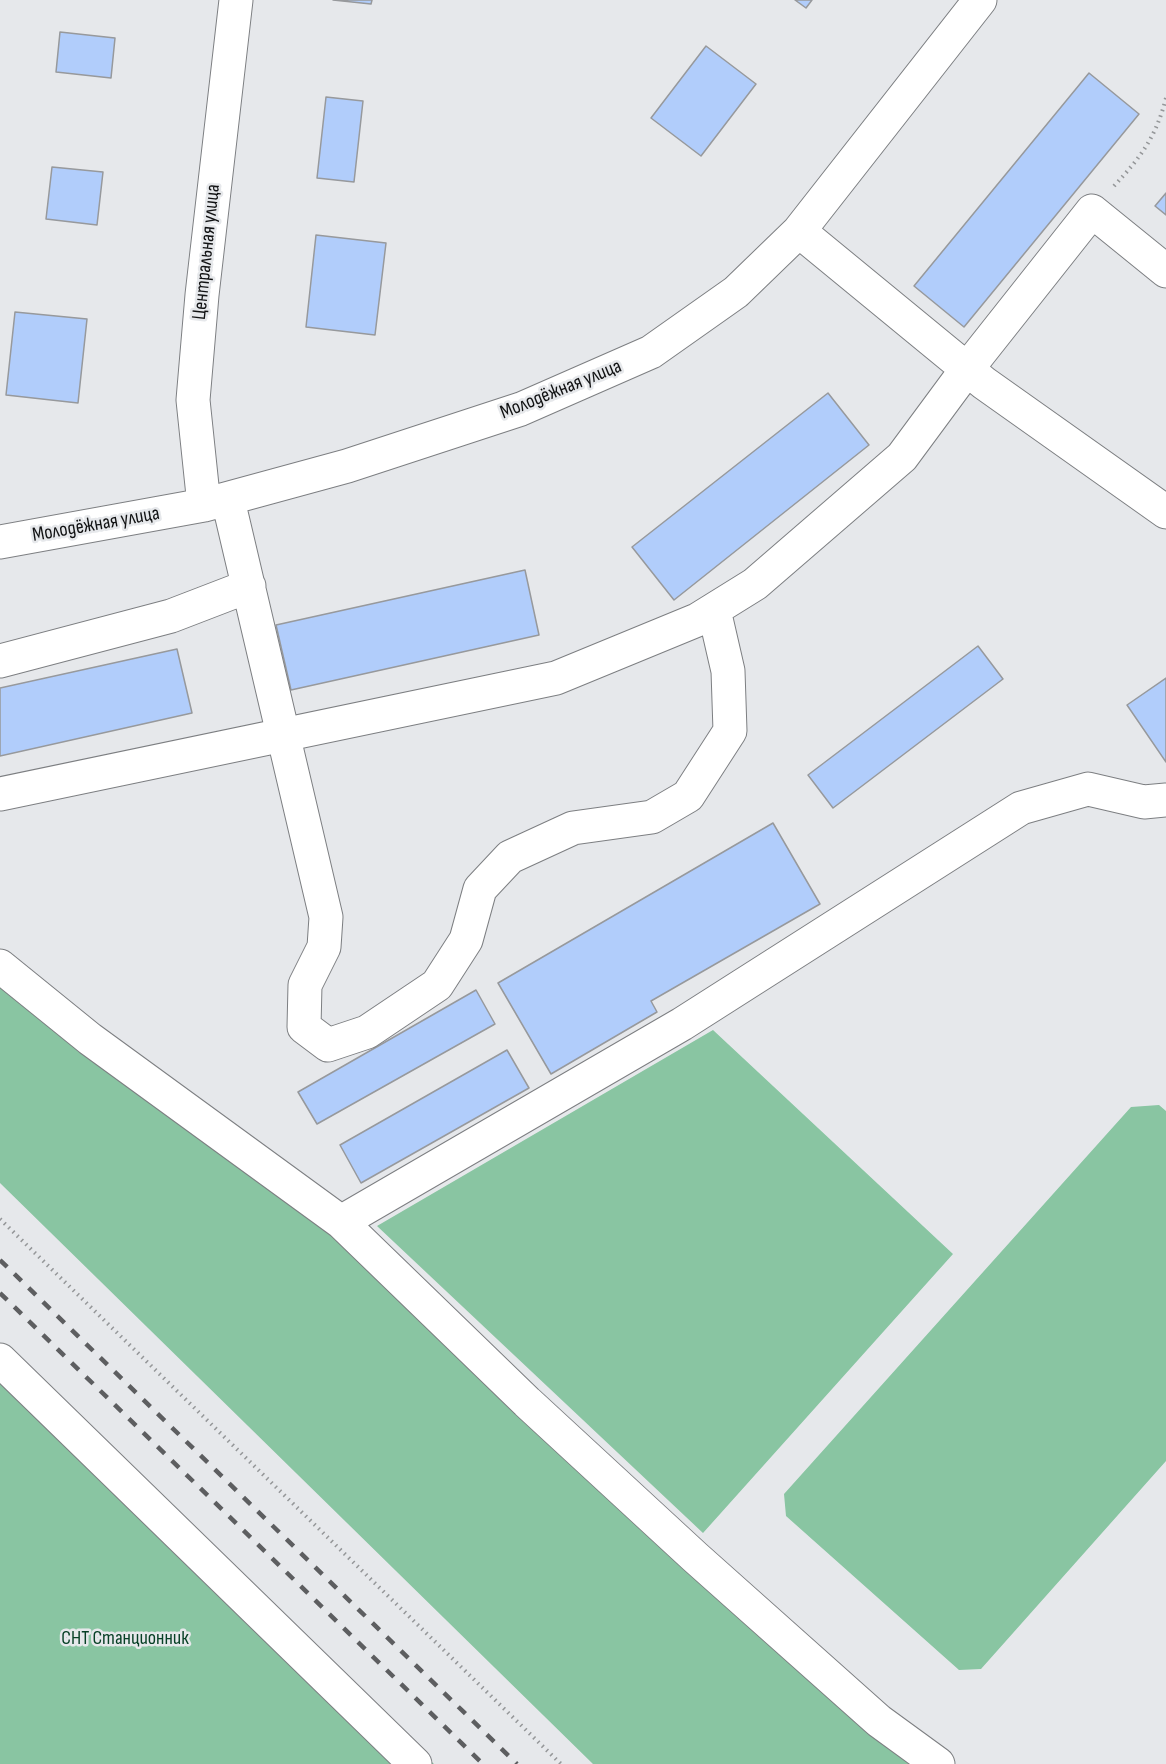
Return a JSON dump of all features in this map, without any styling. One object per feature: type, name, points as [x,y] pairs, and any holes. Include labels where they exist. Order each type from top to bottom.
[{"type":"street","name":"Центральная улица","points":[[236,0],[202,295],[193,400],[216,502],[249,586],[326,917],[324,947],[304,985],[304,1027],[328,1045],[367,1032],[437,986],[466,940],[480,889],[510,857],[573,828],[652,817],[688,796],[730,731],[729,671],[714,610]]},
{"type":"street","name":"Молодёжная улица","points":[[0,542],[216,502],[347,466],[521,409],[651,352],[736,292],[799,231],[981,0]]},
{"type":"street","points":[[0,794],[556,678],[698,620],[755,584],[902,457],[967,369],[1092,211],[1166,271]]},
{"type":"street","points":[[799,231],[967,369],[1166,512]]},
{"type":"street","points":[[0,661],[171,616],[249,586]]},
{"type":"street","points":[[341,1222],[682,1024],[1021,808],[1088,789],[1144,802],[1166,800]]},
{"type":"street","points":[[0,966],[90,1039],[341,1222],[527,1402],[695,1557],[879,1721],[938,1764]]},
{"type":"street","points":[[0,1360],[415,1764]]},
{"type":"path","points":[[1092,211],[1136,162],[1159,126],[1166,98]]},
{"type":"path","points":[[0,1219],[561,1764]]},
{"type":"green space","points":[[0,964],[341,1222],[944,1764],[593,1764],[0,1183]]},
{"type":"green space","points":[[713,1030],[953,1254],[703,1533],[377,1226]]},
{"type":"green space","points":[[1159,1105],[1166,1111],[1166,1461],[981,1669],[959,1670],[786,1516],[784,1494],[1131,1107]]},
{"type":"green space","name":"СНТ Станционник","points":[[0,1343],[434,1764],[0,1764]]},
{"type":"building","points":[[333,0],[372,0],[371,4]]},
{"type":"building","points":[[795,0],[812,0],[806,8]]},
{"type":"building","points":[[60,32],[115,38],[111,78],[56,72]]},
{"type":"building","points":[[706,46],[756,84],[701,156],[651,118]]},
{"type":"building","points":[[1089,73],[1139,114],[964,327],[914,286]]},
{"type":"building","points":[[326,97],[363,101],[354,182],[317,178]]},
{"type":"building","points":[[52,167],[103,172],[97,225],[46,219]]},
{"type":"building","points":[[1166,193],[1166,215],[1155,206]]},
{"type":"building","points":[[316,235],[386,243],[375,335],[306,327]]},
{"type":"building","points":[[15,312],[87,319],[78,403],[6,395]]},
{"type":"building","points":[[828,393],[869,445],[674,600],[632,547]]},
{"type":"building","points":[[525,570],[539,635],[291,690],[276,625]]},
{"type":"building","points":[[978,646],[1003,679],[833,808],[808,775]]},
{"type":"building","points":[[177,649],[192,713],[0,756],[0,688]]},
{"type":"building","points":[[1166,678],[1166,762],[1127,705]]},
{"type":"building","points":[[773,823],[820,904],[651,1001],[657,1012],[551,1074],[498,983]]},
{"type":"building","points":[[476,990],[495,1024],[317,1124],[298,1092]]},
{"type":"building","points":[[507,1050],[529,1088],[361,1183],[340,1145]]},
{"type":"railway","points":[[0,1260],[517,1764]]},
{"type":"railway","points":[[0,1293],[483,1764]]}]
